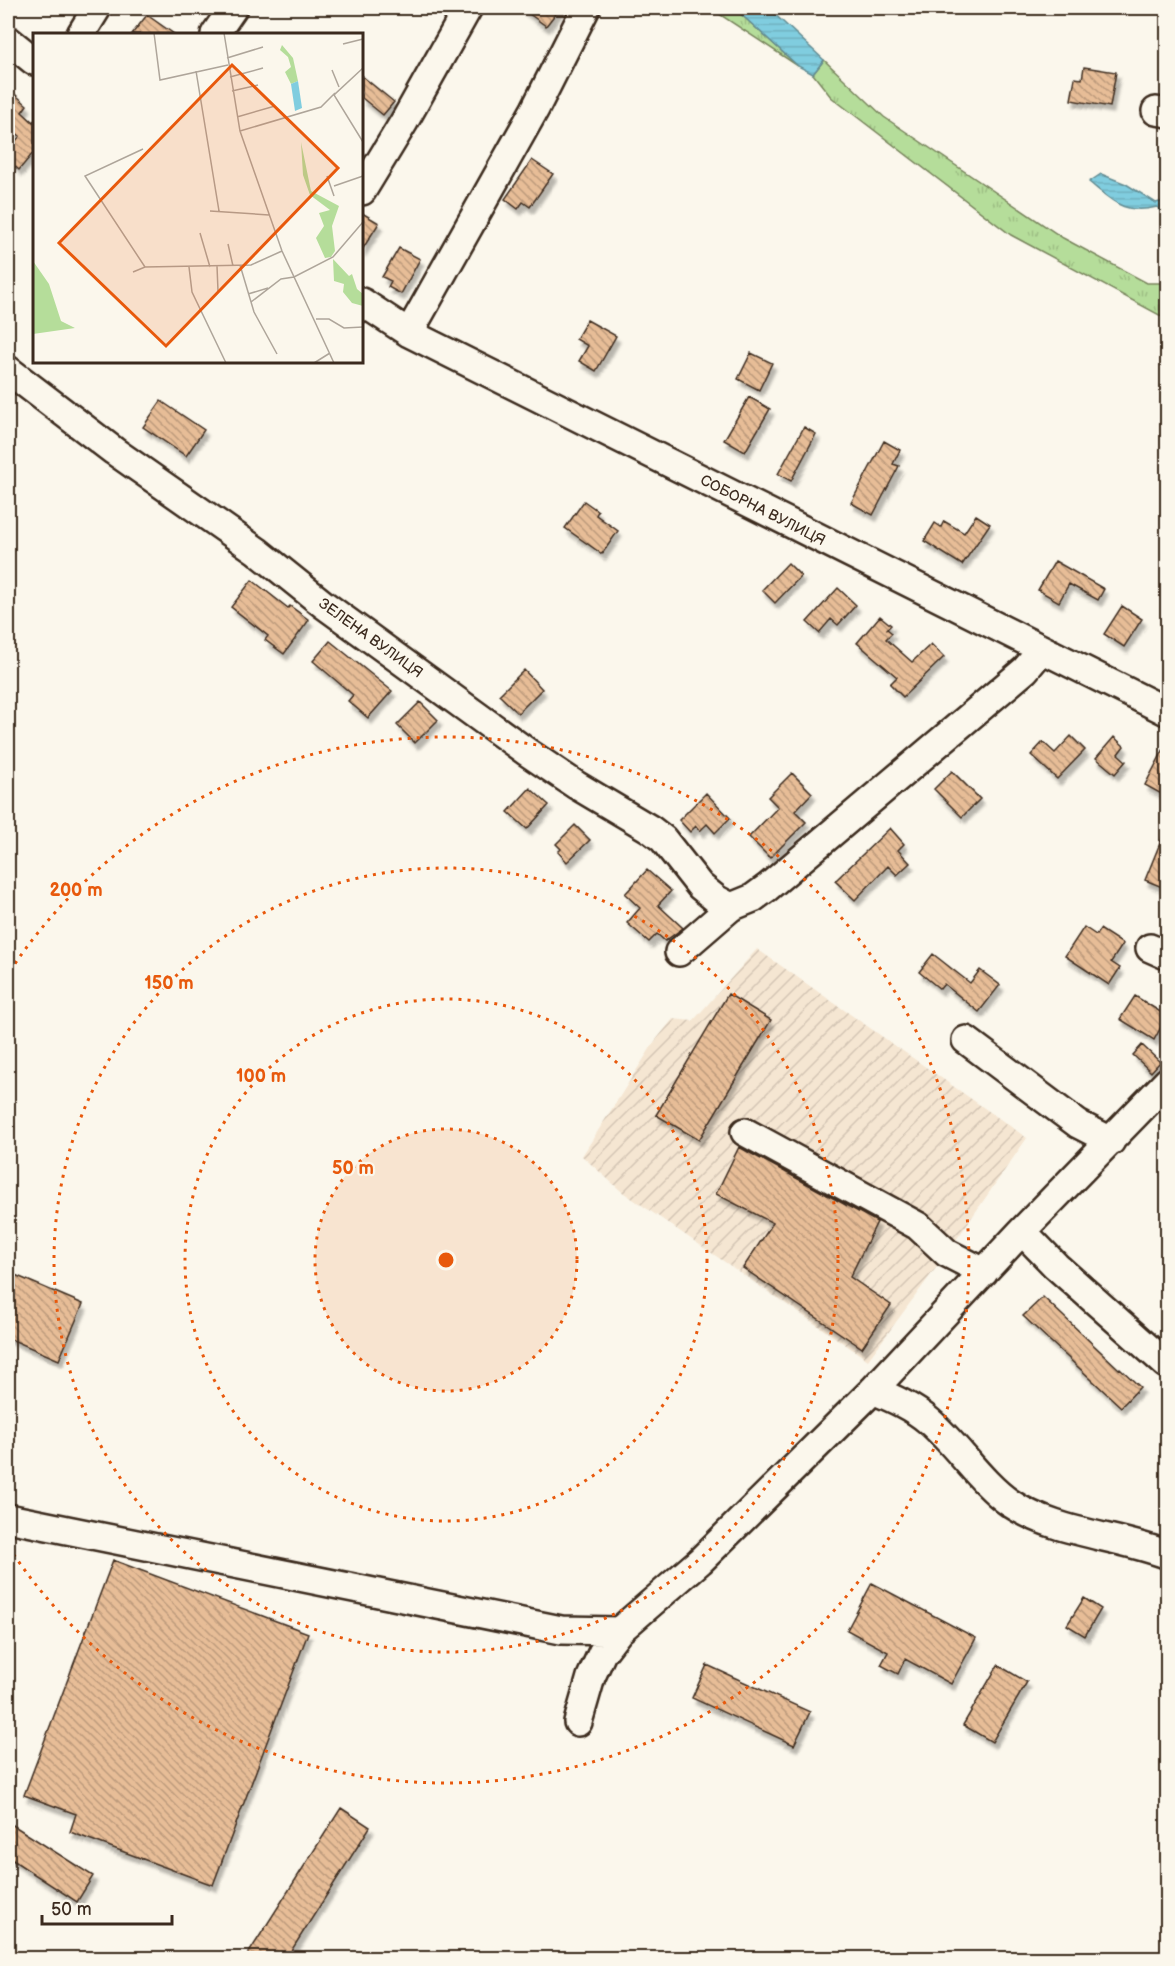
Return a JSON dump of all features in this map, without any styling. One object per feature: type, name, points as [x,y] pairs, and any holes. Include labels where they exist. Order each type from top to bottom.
[{"type":"street","points":[[82,33],[97,8]]},
{"type":"street","points":[[216,33],[233,8]]},
{"type":"street","points":[[363,188],[404,122],[468,8]]},
{"type":"street","points":[[409,333],[535,109],[586,8]]},
{"type":"street","points":[[8,40],[33,60]]},
{"type":"street","name":"СОБОРНА ВУЛИЦЯ","points":[[363,303],[409,333],[1167,712]]},
{"type":"street","name":"ЗЕЛЕНА ВУЛИЦЯ","points":[[8,370],[114,451],[257,551],[323,604],[527,752],[576,785],[650,828],[663,839],[700,886],[731,907]]},
{"type":"street","points":[[679,952],[731,907],[753,898],[768,887],[1025,670],[1042,650]]},
{"type":"street","points":[[966,1040],[1078,1124],[1111,1141]]},
{"type":"street","points":[[578,1722],[591,1677],[602,1653],[619,1631],[700,1561],[873,1390],[1022,1231],[1111,1141],[1162,1096]]},
{"type":"street","points":[[745,1132],[918,1226],[947,1253],[984,1272]]},
{"type":"street","points":[[1022,1231],[1056,1266],[1166,1364]]},
{"type":"street","points":[[873,1390],[897,1400],[928,1420],[997,1491],[1017,1507],[1054,1524],[1150,1548],[1167,1555]]},
{"type":"street","points":[[8,1518],[561,1630],[619,1631]]},
{"type":"shaded area","points":[[757,949],[1027,1138],[947,1253],[868,1360],[621,1191],[582,1156],[655,1041],[673,1019],[693,1021]]},
{"type":"green space","points":[[710,8],[734,8],[798,66]]},
{"type":"green space","points":[[824,60],[884,117],[1063,238],[1147,283],[1167,283],[1167,315],[1163,317],[1011,235],[831,97],[813,74]]},
{"type":"water","points":[[734,8],[768,8],[824,60],[813,74],[798,66]]},
{"type":"water","points":[[1101,174],[1126,184],[1156,203],[1167,200],[1167,216],[1157,207],[1128,208],[1113,201],[1089,182]]},
{"type":"building","points":[[521,8],[560,8],[546,26]]},
{"type":"building","points":[[147,15],[173,33],[133,33]]},
{"type":"building","points":[[1084,67],[1116,72],[1110,107],[1071,100],[1075,78],[1082,79]]},
{"type":"building","points":[[363,77],[394,102],[383,115],[363,99]]},
{"type":"building","points":[[8,88],[27,105],[22,112],[33,122],[33,153],[19,170],[8,160],[8,150],[20,136],[8,128]]},
{"type":"building","points":[[532,160],[553,174],[530,207],[523,202],[518,209],[505,199]]},
{"type":"building","points":[[363,214],[379,223],[363,248]]},
{"type":"building","points":[[399,248],[420,259],[401,294],[388,287],[391,281],[382,277]]},
{"type":"building","points":[[587,320],[616,336],[596,371],[579,361],[588,346],[576,339]]},
{"type":"building","points":[[751,353],[772,363],[759,390],[738,379]]},
{"type":"building","points":[[749,397],[770,409],[745,452],[724,440]]},
{"type":"building","points":[[161,401],[204,430],[186,456],[143,427]]},
{"type":"building","points":[[804,427],[816,434],[791,481],[778,474]]},
{"type":"building","points":[[884,441],[900,450],[893,464],[899,466],[873,515],[851,503]]},
{"type":"building","points":[[584,501],[598,511],[596,515],[618,531],[602,554],[565,528]]},
{"type":"building","points":[[976,515],[990,524],[962,565],[924,541],[935,523],[941,527],[944,521],[964,533]]},
{"type":"building","points":[[1055,561],[1104,589],[1098,600],[1069,584],[1059,602],[1038,590]]},
{"type":"building","points":[[788,563],[801,576],[775,603],[762,590]]},
{"type":"building","points":[[252,580],[288,608],[290,606],[309,620],[284,654],[265,640],[268,636],[231,607]]},
{"type":"building","points":[[838,588],[856,605],[838,625],[831,619],[819,633],[807,622]]},
{"type":"building","points":[[1122,606],[1142,619],[1124,647],[1104,634]]},
{"type":"building","points":[[880,616],[891,625],[887,629],[892,633],[886,639],[912,662],[931,644],[944,657],[903,697],[890,684],[897,677],[857,643]]},
{"type":"building","points":[[330,641],[392,691],[368,718],[348,701],[353,695],[313,661]]},
{"type":"building","points":[[524,670],[542,689],[518,713],[499,695]]},
{"type":"building","points":[[420,702],[438,720],[415,743],[397,725]]},
{"type":"building","points":[[1071,736],[1085,750],[1057,779],[1031,755],[1043,742],[1055,753]]},
{"type":"building","points":[[1114,737],[1124,746],[1118,754],[1126,761],[1115,774],[1096,758]]},
{"type":"building","points":[[1167,743],[1167,797],[1145,785]]},
{"type":"building","points":[[952,771],[980,799],[962,817],[934,789]]},
{"type":"building","points":[[792,773],[812,793],[795,811],[806,822],[770,858],[749,837],[778,807],[768,797]]},
{"type":"building","points":[[530,788],[549,805],[527,829],[508,812]]},
{"type":"building","points":[[706,793],[730,818],[715,833],[707,824],[700,831],[696,826],[690,832],[679,820]]},
{"type":"building","points":[[575,825],[590,840],[567,862],[558,852],[561,849],[556,844]]},
{"type":"building","points":[[1167,826],[1167,889],[1145,880]]},
{"type":"building","points":[[890,828],[904,844],[898,850],[910,863],[897,875],[888,866],[855,900],[835,881]]},
{"type":"building","points":[[647,870],[671,891],[658,905],[683,928],[665,941],[657,934],[649,942],[627,923],[640,908],[625,894]]},
{"type":"building","points":[[1084,927],[1096,935],[1100,929],[1123,944],[1111,962],[1120,968],[1109,985],[1065,956]]},
{"type":"building","points":[[933,954],[970,983],[980,970],[1000,985],[979,1012],[944,984],[940,989],[919,972]]},
{"type":"building","points":[[728,994],[771,1020],[699,1140],[656,1115]]},
{"type":"building","points":[[1135,996],[1167,1016],[1154,1040],[1120,1019]]},
{"type":"building","points":[[1142,1045],[1160,1062],[1151,1072],[1133,1055]]},
{"type":"building","points":[[739,1147],[877,1222],[850,1277],[891,1305],[862,1348],[743,1268],[773,1223],[716,1194]]},
{"type":"building","points":[[8,1272],[83,1304],[59,1360],[8,1338]]},
{"type":"building","points":[[1043,1297],[1140,1387],[1121,1407],[1023,1316]]},
{"type":"building","points":[[113,1560],[308,1633],[213,1885],[70,1832],[76,1814],[24,1795]]},
{"type":"building","points":[[872,1583],[976,1638],[951,1684],[905,1659],[898,1674],[881,1665],[888,1652],[847,1630]]},
{"type":"building","points":[[1084,1598],[1101,1609],[1085,1636],[1067,1625]]},
{"type":"building","points":[[707,1665],[810,1712],[794,1745],[692,1698]]},
{"type":"building","points":[[998,1665],[1027,1682],[992,1742],[963,1725]]},
{"type":"building","points":[[341,1808],[370,1827],[286,1959],[245,1959]]},
{"type":"building","points":[[8,1822],[93,1876],[77,1902],[8,1857]]}]
